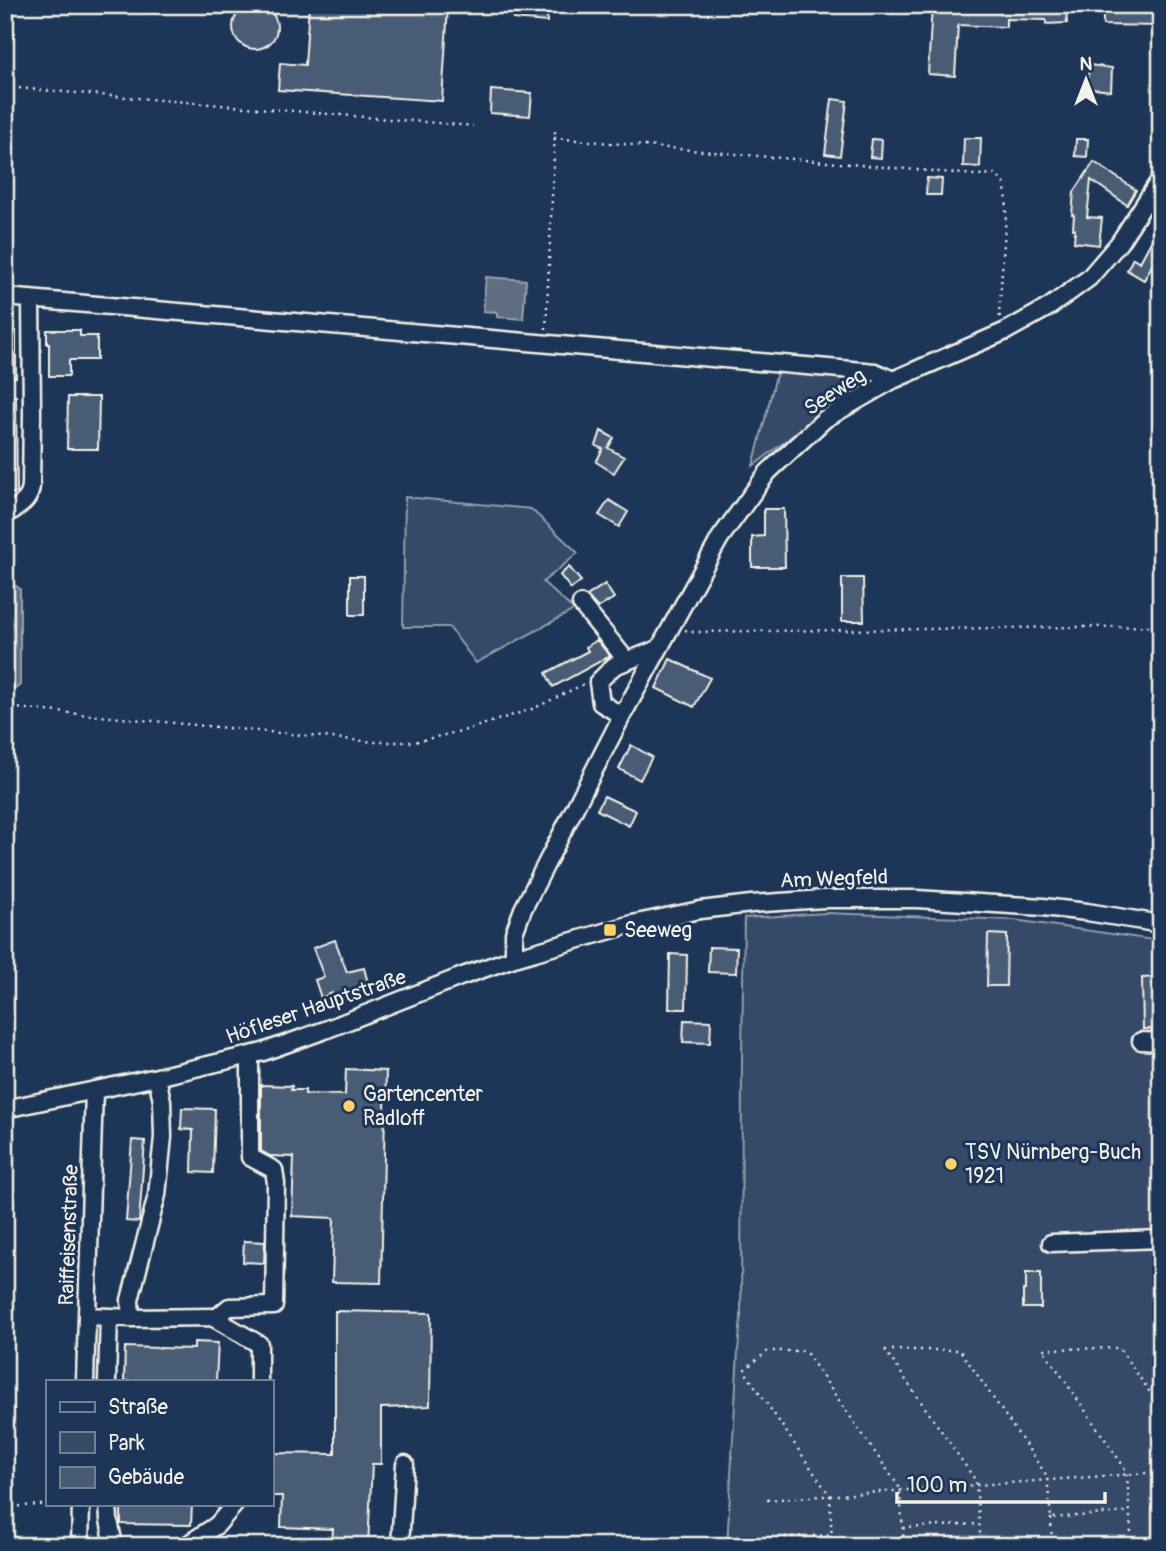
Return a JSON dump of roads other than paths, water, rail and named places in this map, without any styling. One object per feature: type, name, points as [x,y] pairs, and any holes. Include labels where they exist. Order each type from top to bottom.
[{"type":"street","name":"Seeweg","points":[[514,958],[514,933],[523,909],[622,716],[720,538],[768,472],[825,419],[893,380],[1006,331],[1049,307],[1089,278],[1119,243],[1161,178]]},
{"type":"street","points":[[5,296],[874,372],[893,380]]},
{"type":"street","points":[[12,512],[29,497],[31,486],[31,299]]},
{"type":"street","points":[[581,604],[627,661]]},
{"type":"street","points":[[622,716],[601,703],[598,682],[614,666],[658,649]]},
{"type":"street","name":"Am Wegfeld","points":[[514,958],[676,914],[741,904],[824,899],[917,899],[994,903],[1087,912],[1161,925]]},
{"type":"street","name":"Höfleser Hauptstraße","points":[[5,1109],[250,1056],[302,1039],[514,958]]},
{"type":"street","points":[[1141,1041],[1161,1042]]},
{"type":"street","points":[[215,1319],[229,1307],[274,1306],[276,1183],[274,1170],[250,1157],[250,1056]]},
{"type":"street","points":[[131,1318],[130,1300],[157,1195],[163,1137],[162,1101],[157,1077]]},
{"type":"street","name":"Raiffeisenstraße","points":[[86,1380],[94,1090]]},
{"type":"street","points":[[1051,1243],[1161,1239]]},
{"type":"street","points":[[88,1316],[212,1317],[259,1344],[259,1380]]},
{"type":"street","points":[[107,1380],[109,1317]]},
{"type":"street","points":[[400,1546],[405,1464]]},
{"type":"street","points":[[80,1546],[81,1506]]},
{"type":"street","points":[[108,1506],[114,1546]]},
{"type":"street","points":[[185,1546],[217,1525],[233,1506]]},
{"type":"place","name":"Seeweg","points":[[610,930]]},
{"type":"place","name":"Gartencenter Radloff","points":[[349,1106]]},
{"type":"place","name":"TSV Nürnberg-Buch 1921","points":[[951,1164]]}]
